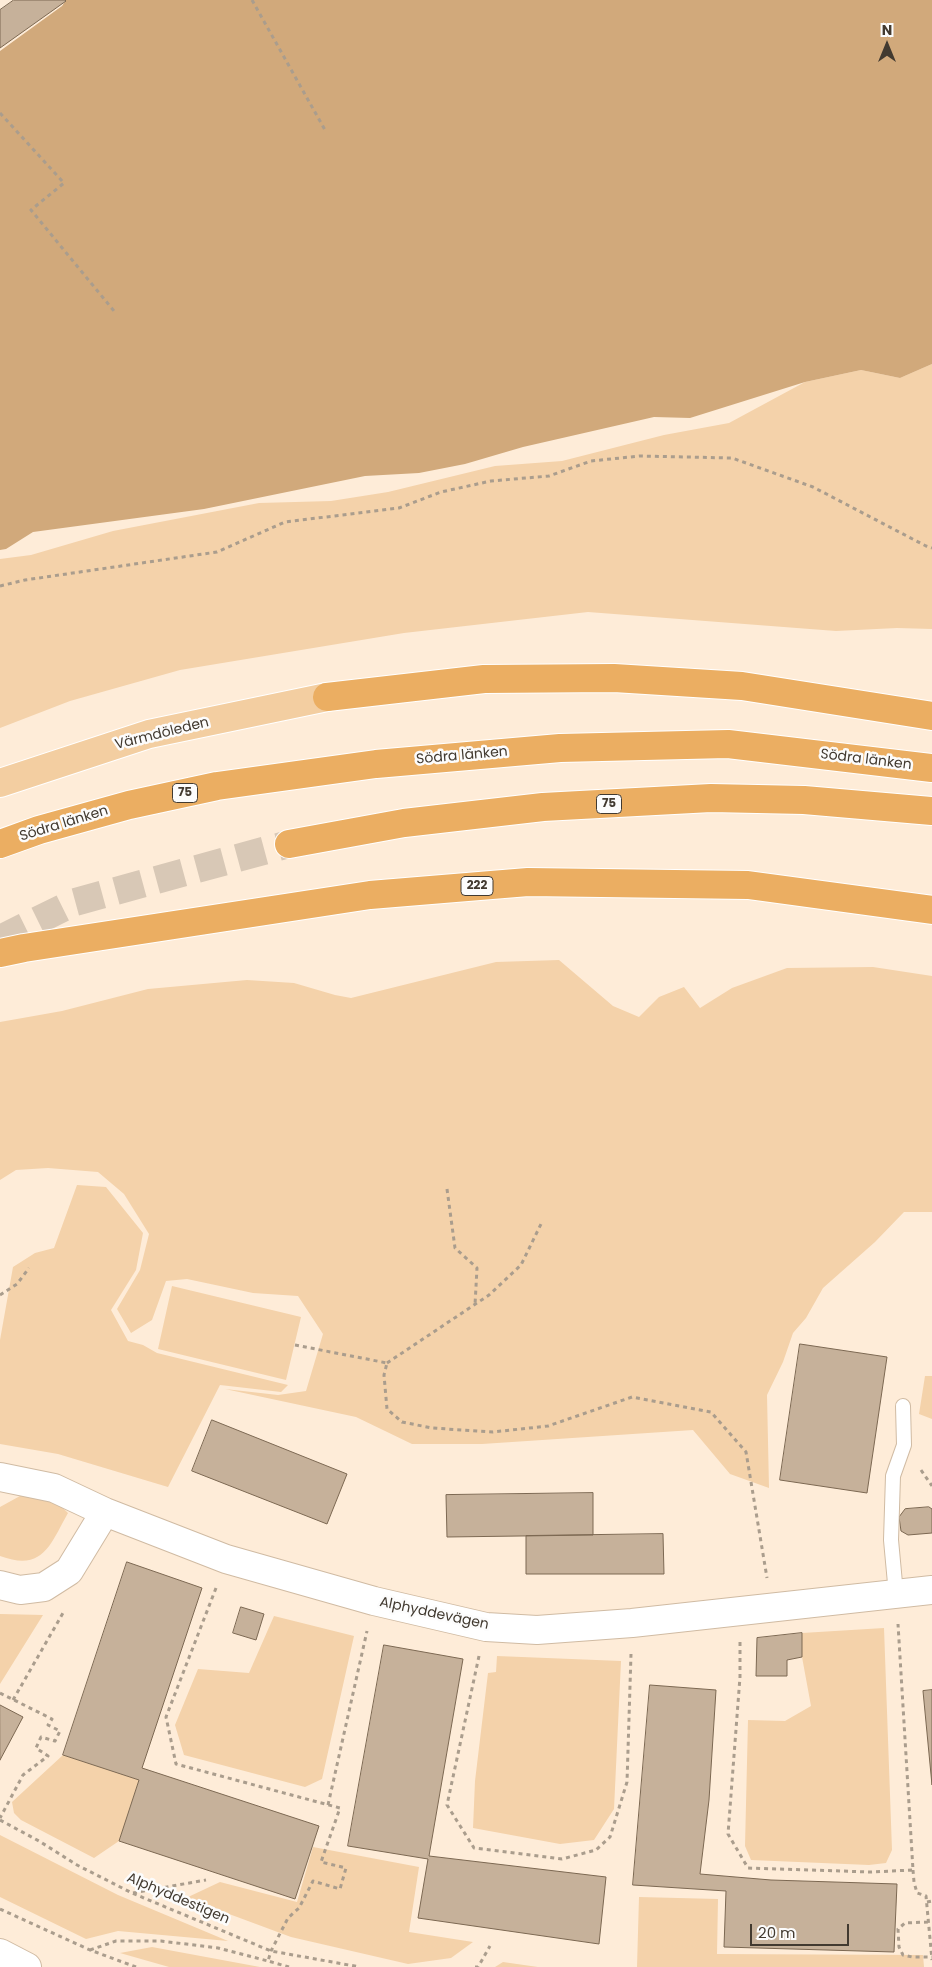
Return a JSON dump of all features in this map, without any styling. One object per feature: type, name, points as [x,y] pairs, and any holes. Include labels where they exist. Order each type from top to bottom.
[{"type":"highway","points":[[327,697],[484,679],[614,678],[742,686],[932,716]]},
{"type":"highway","name":"Södra länken","points":[[0,844],[39,830],[130,804],[218,786],[376,764],[560,748],[728,744],[932,768]]},
{"type":"highway","name":"75","points":[[289,844],[404,823],[543,807],[691,799],[804,800],[932,811]]},
{"type":"highway","name":"222","points":[[0,953],[370,895],[528,882],[748,885],[932,910]]},
{"type":"main road","name":"Värmdöleden","points":[[0,783],[149,734],[327,697]]},
{"type":"street","name":"Alphyddevägen","points":[[0,1477],[54,1488],[105,1512],[226,1559],[374,1601],[486,1627],[537,1630],[632,1623],[932,1590]]},
{"type":"street","points":[[0,1585],[20,1590],[44,1587],[69,1571],[105,1512]]},
{"type":"street","points":[[0,1953],[27,1967]]},
{"type":"lane","points":[[896,1594],[892,1540],[893,1476],[904,1445],[903,1406]]},
{"type":"path","points":[[252,0],[325,130]]},
{"type":"path","points":[[0,113],[64,182],[31,210],[114,311]]},
{"type":"path","points":[[0,586],[25,580],[217,552],[285,522],[399,508],[441,492],[491,481],[549,476],[592,461],[640,456],[732,458],[813,487],[932,548]]},
{"type":"path","points":[[447,1189],[455,1248],[477,1268],[475,1306]]},
{"type":"path","points":[[541,1224],[521,1265],[489,1295],[387,1363],[384,1375],[387,1410],[402,1422],[432,1428],[493,1432],[548,1426],[632,1397],[711,1412],[746,1452],[768,1586]]},
{"type":"path","points":[[0,1295],[17,1284],[29,1268]]},
{"type":"path","points":[[294,1345],[387,1363]]},
{"type":"path","points":[[226,1559],[166,1717],[176,1764],[340,1808],[321,1862],[346,1868],[340,1889],[312,1881],[299,1908],[288,1918],[268,1961]]},
{"type":"path","points":[[896,1594],[914,1882],[917,1893],[926,1896],[932,1958],[912,1957],[903,1954],[899,1947],[898,1929],[905,1923],[928,1922]]},
{"type":"path","points":[[328,1805],[374,1601]]},
{"type":"path","points":[[486,1627],[447,1806],[474,1848],[562,1859],[596,1850],[610,1837],[628,1782],[632,1623]]},
{"type":"path","points":[[740,1634],[740,1677],[728,1834],[748,1868],[871,1872],[913,1870]]},
{"type":"path","points":[[0,1693],[52,1719],[48,1725],[60,1731],[55,1741],[41,1737],[36,1748],[48,1756],[23,1775],[0,1819]]},
{"type":"path","name":"Alphyddestigen","points":[[0,1819],[77,1865],[132,1893],[271,1951],[360,1967]]},
{"type":"path","points":[[132,1893],[206,1880]]},
{"type":"path","points":[[927,1902],[932,1901]]},
{"type":"path","points":[[0,1909],[90,1950],[136,1967]]},
{"type":"path","points":[[90,1950],[116,1941],[161,1941],[218,1948],[289,1967]]},
{"type":"path","points":[[476,1967],[478,1967],[490,1946]]},
{"type":"shaded area","points":[[66,0],[932,0],[932,364],[900,378],[861,370],[805,382],[690,418],[654,417],[523,447],[465,464],[419,473],[365,476],[204,509],[33,532],[6,549],[0,550],[0,51],[62,6]]},
{"type":"shaded area","points":[[932,364],[932,629],[897,628],[836,631],[588,612],[404,633],[180,670],[70,701],[0,728],[0,559],[31,555],[113,531],[259,503],[331,501],[388,492],[495,466],[562,461],[664,435],[729,423],[805,382],[861,370],[900,378]]},
{"type":"shaded area","points":[[559,960],[613,1006],[639,1017],[659,997],[684,987],[700,1008],[732,988],[787,968],[873,967],[932,976],[932,1212],[904,1212],[875,1242],[823,1288],[806,1318],[793,1333],[783,1362],[767,1395],[769,1488],[730,1474],[693,1430],[482,1444],[412,1444],[356,1417],[225,1389],[278,1395],[306,1391],[323,1334],[298,1296],[253,1293],[187,1279],[166,1281],[152,1320],[131,1333],[117,1309],[140,1270],[149,1234],[124,1194],[98,1172],[48,1168],[16,1170],[0,1180],[0,1022],[62,1011],[148,989],[247,980],[294,983],[351,998],[496,962]]},
{"type":"shaded area","points":[[77,1185],[106,1187],[143,1233],[136,1270],[111,1310],[128,1341],[143,1345],[157,1353],[288,1385],[281,1392],[220,1385],[168,1487],[58,1454],[0,1444],[0,1340],[13,1267],[35,1253],[54,1248]]},
{"type":"shaded area","points":[[172,1286],[301,1317],[286,1380],[158,1349]]},
{"type":"shaded area","points":[[925,1376],[932,1376],[932,1419],[919,1414]]},
{"type":"shaded area","points":[[20,1496],[52,1501],[68,1513],[50,1545],[36,1558],[26,1561],[0,1556],[0,1507]]},
{"type":"shaded area","points":[[0,1614],[43,1615],[0,1684]]},
{"type":"shaded area","points":[[274,1616],[354,1636],[322,1779],[305,1787],[184,1755],[175,1725],[198,1669],[249,1673]]},
{"type":"shaded area","points":[[884,1628],[892,1850],[886,1863],[869,1865],[751,1860],[745,1846],[748,1720],[785,1721],[811,1706],[802,1657],[802,1633]]},
{"type":"shaded area","points":[[497,1656],[621,1661],[614,1809],[594,1840],[560,1844],[473,1828],[475,1781],[488,1673],[496,1672]]},
{"type":"shaded area","points":[[63,1755],[139,1780],[119,1841],[94,1858],[21,1820],[14,1813],[12,1802]]},
{"type":"shaded area","points":[[0,1835],[118,1895],[228,1941],[118,1931],[86,1939],[0,1897]]},
{"type":"shaded area","points":[[313,1847],[419,1867],[409,1932],[473,1942],[451,1958],[408,1964],[291,1937],[186,1898],[220,1882],[297,1902]]},
{"type":"shaded area","points":[[639,1897],[718,1899],[717,1954],[923,1955],[924,1967],[637,1967]]},
{"type":"shaded area","points":[[152,1947],[260,1967],[169,1967],[120,1953]]},
{"type":"shaded area","points":[[503,1962],[538,1967],[495,1967]]},
{"type":"building","points":[[14,0],[66,1],[0,48],[0,10]]},
{"type":"building","points":[[800,1344],[887,1357],[867,1493],[780,1480]]},
{"type":"building","points":[[212,1420],[347,1474],[327,1524],[192,1471]]},
{"type":"building","points":[[593,1493],[593,1535],[447,1537],[446,1495]]},
{"type":"building","points":[[929,1507],[932,1509],[932,1533],[908,1535],[901,1531],[899,1517],[905,1509]]},
{"type":"building","points":[[663,1534],[664,1574],[526,1574],[526,1536]]},
{"type":"building","points":[[127,1562],[202,1588],[142,1768],[319,1826],[295,1899],[119,1841],[139,1780],[63,1755]]},
{"type":"building","points":[[241,1607],[264,1614],[256,1640],[233,1633]]},
{"type":"building","points":[[802,1633],[802,1657],[787,1660],[787,1676],[756,1676],[757,1638]]},
{"type":"building","points":[[384,1645],[463,1659],[429,1856],[606,1877],[599,1944],[418,1918],[428,1859],[348,1846]]},
{"type":"building","points":[[650,1685],[716,1690],[709,1800],[700,1874],[771,1880],[897,1884],[894,1952],[724,1947],[726,1891],[633,1885]]},
{"type":"building","points":[[932,1690],[932,1785],[923,1691]]},
{"type":"building","points":[[0,1705],[23,1717],[0,1760]]},
{"type":"tunnel","points":[[0,939],[75,902],[289,844]]}]
